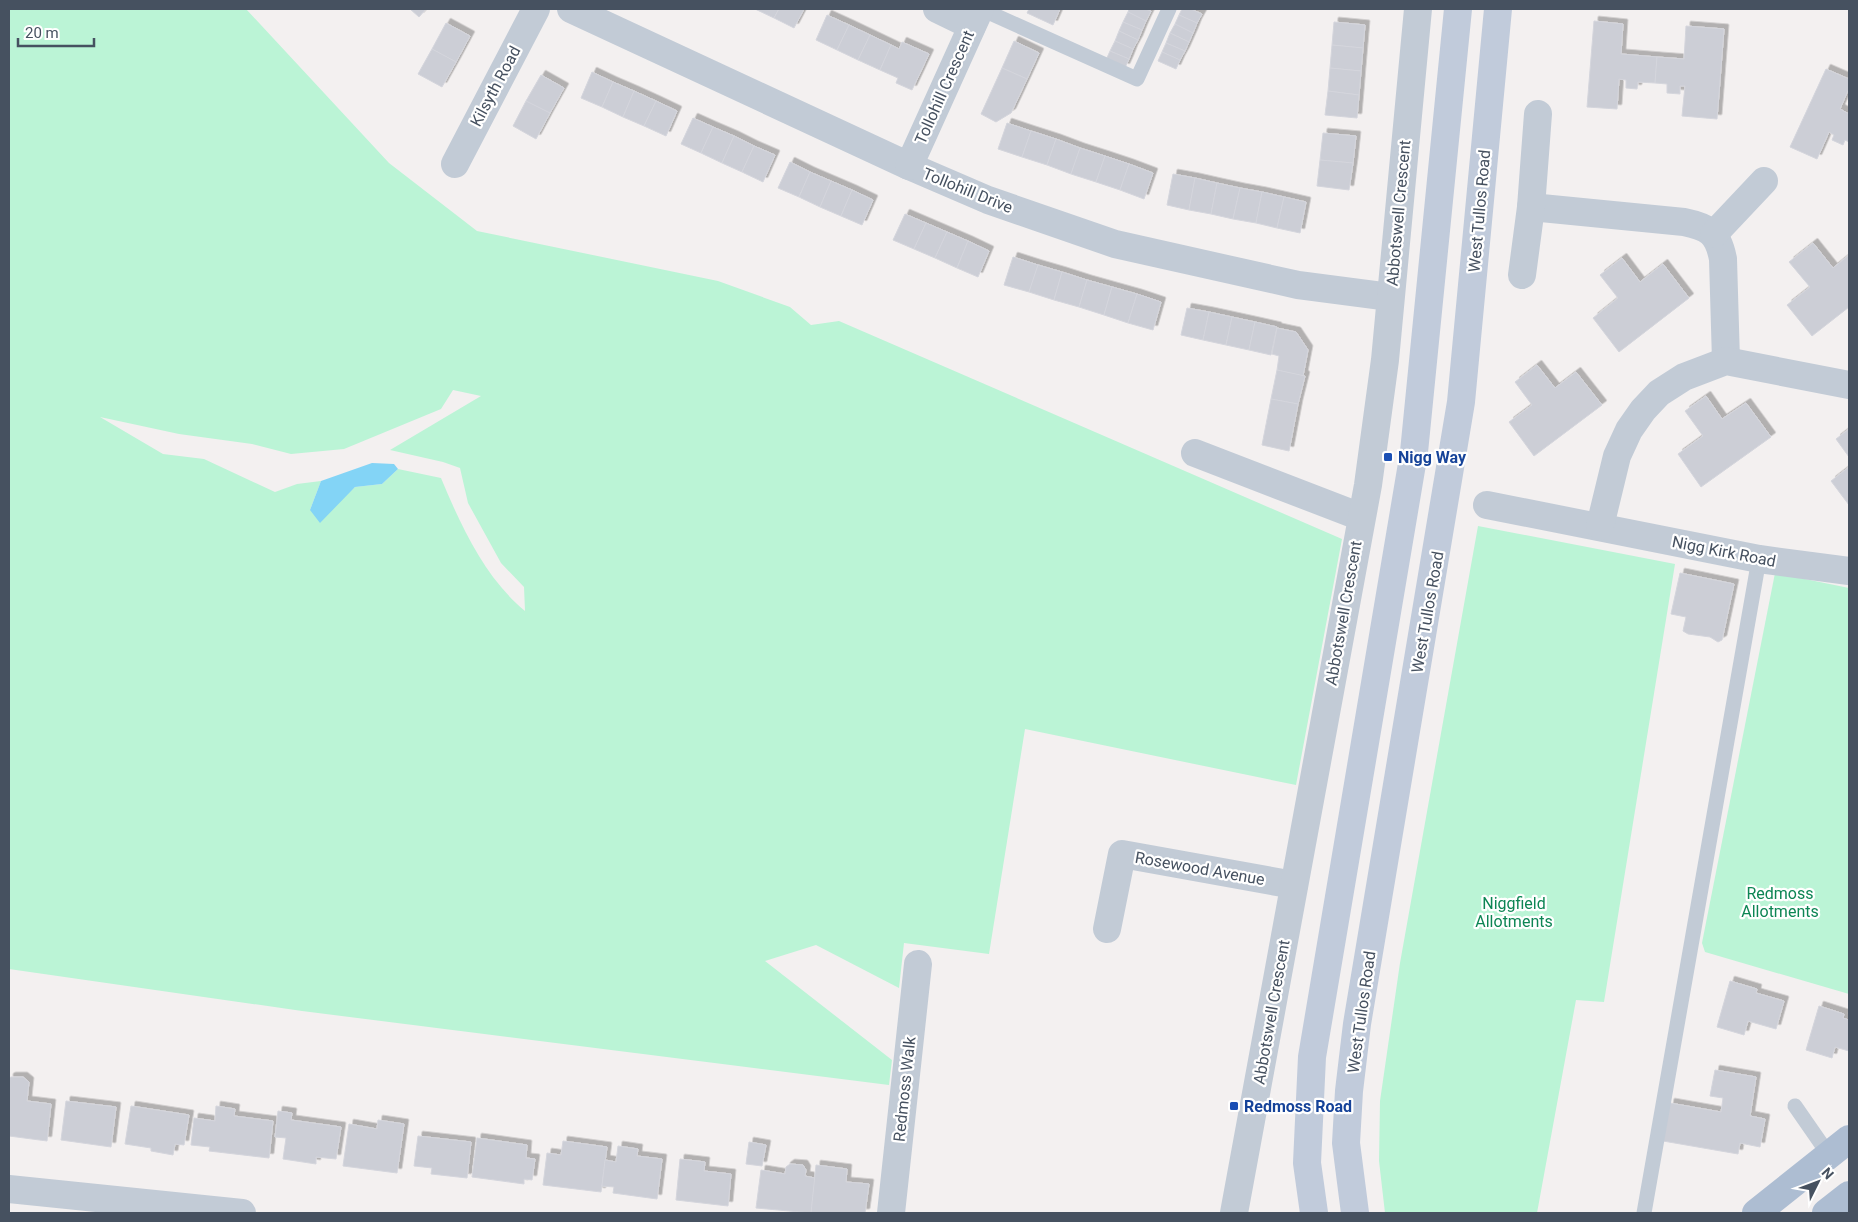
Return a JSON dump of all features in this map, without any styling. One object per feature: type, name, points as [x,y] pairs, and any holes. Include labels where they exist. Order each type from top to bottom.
[{"type":"main road","points":[[1314,1213],[1307,1163],[1312,1057],[1353,805],[1410,478],[1458,9]]},
{"type":"main road","name":"West Tullos Road","points":[[1355,1213],[1346,1143],[1350,1081],[1357,1024],[1461,402],[1498,9]]},
{"type":"main road","points":[[1756,1213],[1839,1147]]},
{"type":"main road","points":[[1826,1213],[1849,1195]]},
{"type":"street","name":"Kilsyth Road","points":[[455,164],[536,9]]},
{"type":"street","name":"Tollohill Drive","points":[[571,9],[909,166],[988,200],[1115,244],[1298,285],[1390,297]]},
{"type":"street","points":[[937,9],[978,14]]},
{"type":"street","name":"Abbotswell Crescent","points":[[1234,1213],[1368,485],[1385,360],[1418,9]]},
{"type":"street","name":"Tollohill Crescent","points":[[909,166],[978,14]]},
{"type":"street","points":[[1522,275],[1531,207],[1538,114]]},
{"type":"street","points":[[1714,234],[1764,180]]},
{"type":"street","points":[[1531,207],[1684,222],[1701,226],[1714,234],[1720,244],[1723,259],[1726,361]]},
{"type":"street","points":[[1600,526],[1617,456],[1629,430],[1643,410],[1660,393],[1684,377],[1726,361],[1849,385]]},
{"type":"street","points":[[1195,453],[1361,517]]},
{"type":"street","name":"Nigg Kirk Road","points":[[1487,505],[1759,559],[1849,571]]},
{"type":"street","name":"Rosewood Avenue","points":[[1107,929],[1122,854],[1294,885]]},
{"type":"street","name":"Redmoss Walk","points":[[891,1213],[918,964]]},
{"type":"street","points":[[9,1189],[242,1213]]},
{"type":"lane","points":[[978,14],[1137,79],[1169,9]]},
{"type":"lane","points":[[1644,1213],[1759,559]]},
{"type":"lane","points":[[1795,1106],[1839,1147]]},
{"type":"green space","points":[[9,9],[246,9],[389,163],[477,231],[718,281],[790,307],[811,325],[839,321],[1342,539],[1296,785],[1025,729],[989,954],[904,943],[899,988],[816,945],[765,961],[892,1060],[889,1085],[302,1011],[9,969]],"holes":[[[453,390],[481,396],[390,450],[443,462],[460,468],[468,503],[501,563],[524,587],[525,611],[511,598],[486,567],[466,532],[441,478],[398,469],[382,484],[355,487],[340,501],[310,510],[321,481],[297,484],[275,492],[204,459],[163,454],[100,417],[179,434],[252,444],[291,454],[344,449],[441,409]]]},
{"type":"green space","name":"Niggfield Allotments","points":[[1478,526],[1675,564],[1604,1002],[1576,1000],[1537,1213],[1385,1213],[1379,1161],[1380,1101],[1400,963]]},
{"type":"green space","name":"Redmoss Allotments","points":[[1775,573],[1849,588],[1849,994],[1705,952],[1702,943]]},
{"type":"water","points":[[372,463],[394,464],[398,469],[382,484],[355,487],[320,523],[310,510],[321,481]]},
{"type":"building","points":[[410,9],[426,9],[419,17]]},
{"type":"building","points":[[755,9],[779,9],[774,18]]},
{"type":"building","points":[[779,9],[804,9],[794,28],[774,18]]},
{"type":"building","points":[[1029,9],[1060,9],[1053,25],[1027,13]]},
{"type":"building","points":[[1129,9],[1151,11],[1146,21],[1128,12]]},
{"type":"building","points":[[1182,9],[1191,9],[1202,14],[1197,23],[1179,15]]},
{"type":"building","points":[[1128,12],[1146,21],[1142,30],[1123,22]]},
{"type":"building","points":[[827,15],[849,25],[837,50],[816,40]]},
{"type":"building","points":[[1179,15],[1197,23],[1193,33],[1175,24]]},
{"type":"building","points":[[1594,21],[1623,24],[1621,54],[1657,57],[1655,83],[1638,82],[1637,89],[1626,88],[1626,80],[1619,79],[1617,109],[1587,107]]},
{"type":"building","points":[[1123,22],[1142,30],[1138,40],[1119,31]]},
{"type":"building","points":[[1334,22],[1365,25],[1363,48],[1332,45]]},
{"type":"building","points":[[446,23],[470,36],[456,62],[432,49]]},
{"type":"building","points":[[1175,24],[1193,33],[1189,42],[1170,33]]},
{"type":"building","points":[[849,25],[870,35],[858,60],[837,50]]},
{"type":"building","points":[[1686,26],[1724,29],[1717,119],[1682,116],[1685,86],[1680,86],[1680,94],[1667,93],[1667,84],[1655,83],[1657,57],[1684,59]]},
{"type":"building","points":[[1119,31],[1138,40],[1133,49],[1115,41]]},
{"type":"building","points":[[1170,33],[1189,42],[1185,51],[1166,43]]},
{"type":"building","points":[[870,35],[891,45],[880,70],[858,60]]},
{"type":"building","points":[[1014,41],[1039,53],[1027,79],[1002,68]]},
{"type":"building","points":[[1115,41],[1133,49],[1129,59],[1110,51]]},
{"type":"building","points":[[902,42],[929,54],[912,90],[896,83],[898,78],[880,70],[891,45],[899,49]]},
{"type":"building","points":[[1166,43],[1185,51],[1180,60],[1162,52]]},
{"type":"building","points":[[1332,45],[1363,48],[1361,71],[1330,68]]},
{"type":"building","points":[[432,49],[456,62],[442,87],[418,74]]},
{"type":"building","points":[[1110,51],[1129,59],[1125,68],[1106,60]]},
{"type":"building","points":[[1162,52],[1180,60],[1176,69],[1158,61]]},
{"type":"building","points":[[1002,68],[1027,79],[1011,113],[996,122],[981,114]]},
{"type":"building","points":[[1330,68],[1361,71],[1359,95],[1328,91]]},
{"type":"building","points":[[1826,69],[1849,79],[1849,88],[1840,109],[1849,114],[1849,142],[1845,140],[1843,145],[1832,140],[1834,135],[1829,132],[1817,159],[1790,147]]},
{"type":"building","points":[[592,72],[613,82],[602,107],[581,98]]},
{"type":"building","points":[[541,75],[564,88],[550,113],[526,101]]},
{"type":"building","points":[[613,82],[634,91],[623,117],[602,107]]},
{"type":"building","points":[[634,91],[656,101],[644,126],[623,117]]},
{"type":"building","points":[[1328,91],[1359,95],[1357,118],[1325,115]]},
{"type":"building","points":[[526,101],[550,113],[536,139],[513,126]]},
{"type":"building","points":[[656,101],[677,111],[666,136],[644,126]]},
{"type":"building","points":[[693,118],[713,127],[701,153],[681,144]]},
{"type":"building","points":[[1007,123],[1031,131],[1022,157],[998,149]]},
{"type":"building","points":[[713,127],[734,136],[722,163],[701,153]]},
{"type":"building","points":[[1031,131],[1056,139],[1047,165],[1022,157]]},
{"type":"building","points":[[1323,133],[1356,136],[1353,163],[1320,160]]},
{"type":"building","points":[[734,136],[754,146],[742,172],[722,163]]},
{"type":"building","points":[[1056,139],[1080,148],[1071,174],[1047,165]]},
{"type":"building","points":[[754,146],[775,155],[763,182],[742,172]]},
{"type":"building","points":[[1080,148],[1105,156],[1096,182],[1071,174]]},
{"type":"building","points":[[1105,156],[1129,164],[1120,190],[1096,182]]},
{"type":"building","points":[[1320,160],[1353,163],[1349,190],[1317,186]]},
{"type":"building","points":[[790,162],[810,172],[799,197],[778,188]]},
{"type":"building","points":[[1129,164],[1153,173],[1144,199],[1120,190]]},
{"type":"building","points":[[810,172],[831,181],[820,207],[799,197]]},
{"type":"building","points":[[1173,174],[1195,178],[1189,210],[1167,205]]},
{"type":"building","points":[[1195,178],[1217,183],[1211,214],[1189,210]]},
{"type":"building","points":[[831,181],[852,190],[841,216],[820,207]]},
{"type":"building","points":[[1217,183],[1240,188],[1233,219],[1211,214]]},
{"type":"building","points":[[1240,188],[1262,192],[1256,223],[1233,219]]},
{"type":"building","points":[[852,190],[873,200],[862,225],[841,216]]},
{"type":"building","points":[[1262,192],[1284,197],[1277,228],[1256,223]]},
{"type":"building","points":[[1284,197],[1306,202],[1300,233],[1277,228]]},
{"type":"building","points":[[905,214],[926,223],[914,249],[893,240]]},
{"type":"building","points":[[926,223],[947,232],[935,258],[914,249]]},
{"type":"building","points":[[947,232],[968,241],[957,268],[935,258]]},
{"type":"building","points":[[968,241],[989,251],[978,277],[957,268]]},
{"type":"building","points":[[1813,243],[1833,268],[1849,255],[1849,307],[1812,336],[1787,305],[1810,287],[1789,262]]},
{"type":"building","points":[[1013,257],[1038,265],[1029,292],[1004,285]]},
{"type":"building","points":[[1622,258],[1640,282],[1663,264],[1689,298],[1619,352],[1593,318],[1618,298],[1600,275]]},
{"type":"building","points":[[1038,265],[1062,272],[1054,300],[1029,292]]},
{"type":"building","points":[[1062,272],[1087,280],[1079,307],[1054,300]]},
{"type":"building","points":[[1087,280],[1112,287],[1104,315],[1079,307]]},
{"type":"building","points":[[1112,287],[1137,294],[1128,323],[1104,315]]},
{"type":"building","points":[[1137,294],[1161,302],[1153,330],[1128,323]]},
{"type":"building","points":[[1187,308],[1209,312],[1203,340],[1181,335]]},
{"type":"building","points":[[1209,312],[1232,317],[1226,345],[1203,340]]},
{"type":"building","points":[[1232,317],[1255,322],[1249,350],[1226,345]]},
{"type":"building","points":[[1255,322],[1277,327],[1271,355],[1249,350]]},
{"type":"building","points":[[1277,328],[1296,332],[1308,350],[1303,376],[1277,370],[1279,356],[1272,354]]},
{"type":"building","points":[[1537,365],[1555,388],[1576,372],[1602,405],[1534,456],[1509,422],[1532,405],[1515,382]]},
{"type":"building","points":[[1277,370],[1305,376],[1298,404],[1271,399]]},
{"type":"building","points":[[1706,396],[1722,419],[1746,403],[1771,437],[1701,487],[1678,454],[1703,436],[1685,411]]},
{"type":"building","points":[[1271,399],[1298,404],[1289,451],[1262,445]]},
{"type":"building","points":[[1849,429],[1849,457],[1836,439]]},
{"type":"building","points":[[1849,467],[1849,505],[1831,481]]},
{"type":"building","points":[[1680,573],[1734,584],[1722,640],[1718,642],[1710,637],[1688,634],[1683,631],[1686,617],[1671,614]]},
{"type":"building","points":[[1730,981],[1757,989],[1756,993],[1784,1001],[1776,1029],[1748,1021],[1744,1035],[1717,1027]]},
{"type":"building","points":[[1819,1006],[1844,1014],[1843,1018],[1849,1020],[1849,1051],[1835,1047],[1832,1058],[1806,1050]]},
{"type":"building","points":[[1715,1070],[1756,1077],[1750,1116],[1765,1119],[1760,1147],[1740,1143],[1738,1154],[1663,1141],[1670,1103],[1721,1112],[1723,1098],[1710,1096]]},
{"type":"building","points":[[23,1077],[29,1082],[27,1101],[51,1104],[47,1141],[9,1136],[9,1078]]},
{"type":"building","points":[[66,1101],[116,1107],[111,1147],[61,1140]]},
{"type":"building","points":[[131,1106],[189,1115],[184,1145],[175,1144],[173,1155],[151,1151],[151,1148],[125,1144]]},
{"type":"building","points":[[216,1106],[235,1109],[234,1116],[273,1121],[269,1158],[209,1151],[210,1147],[191,1145],[194,1118],[215,1121]]},
{"type":"building","points":[[278,1111],[292,1113],[291,1120],[341,1127],[336,1159],[316,1157],[316,1164],[283,1159],[286,1138],[275,1137]]},
{"type":"building","points":[[378,1120],[404,1124],[397,1173],[343,1166],[349,1124],[377,1129]]},
{"type":"building","points":[[418,1136],[471,1142],[467,1178],[431,1174],[432,1168],[414,1166]]},
{"type":"building","points":[[477,1138],[527,1145],[526,1158],[535,1159],[532,1180],[524,1179],[524,1184],[472,1177]]},
{"type":"building","points":[[563,1141],[607,1147],[601,1192],[543,1185],[547,1153],[561,1155]]},
{"type":"building","points":[[749,1142],[766,1145],[762,1166],[746,1164]]},
{"type":"building","points":[[618,1146],[638,1149],[637,1156],[662,1159],[657,1199],[613,1193],[614,1187],[602,1186],[605,1160],[616,1162]]},
{"type":"building","points":[[680,1159],[705,1162],[704,1171],[731,1174],[728,1206],[676,1200]]},
{"type":"building","points":[[790,1164],[803,1165],[806,1170],[805,1176],[815,1178],[811,1213],[756,1208],[761,1170],[785,1174],[786,1167]]},
{"type":"building","points":[[816,1165],[847,1169],[846,1182],[869,1184],[865,1213],[811,1213]]},
{"type":"place","name":"Nigg Way","points":[[1388,457]]},
{"type":"place","name":"Redmoss Road","points":[[1234,1106]]}]
